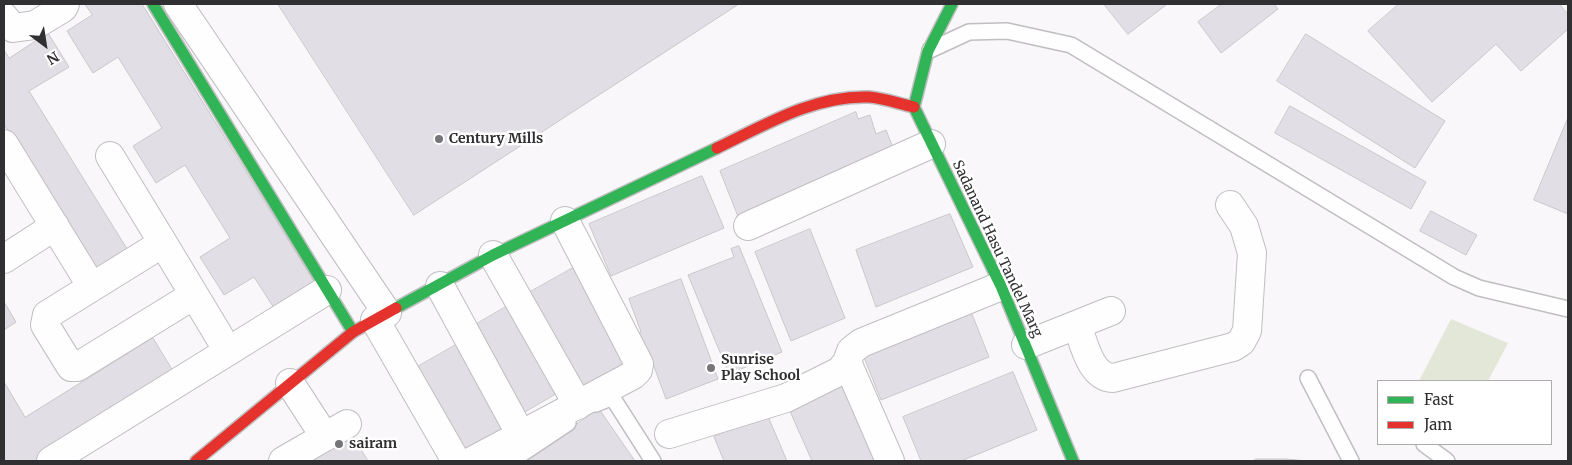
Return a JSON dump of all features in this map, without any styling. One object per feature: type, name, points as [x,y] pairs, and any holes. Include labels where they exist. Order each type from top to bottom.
[{"type":"street","points":[[4,17],[13,28],[35,26],[63,8],[65,4]]},
{"type":"street","points":[[153,4],[328,290],[371,322]]},
{"type":"street","points":[[178,4],[456,461]]},
{"type":"street","points":[[196,461],[290,383],[371,322],[493,256],[564,221],[789,114],[826,100],[870,97],[914,108],[928,51],[952,4]]},
{"type":"street","name":"Sadanand Hasu Tandel Marg","points":[[914,108],[1001,286],[1026,345],[1068,460]]},
{"type":"street","points":[[4,144],[92,287]]},
{"type":"street","points":[[748,226],[931,144]]},
{"type":"street","points":[[110,156],[228,351]]},
{"type":"street","points":[[1077,325],[1096,370],[1105,377],[1113,378],[1233,347],[1241,342],[1247,331],[1252,253],[1244,226],[1230,206]]},
{"type":"street","points":[[472,461],[633,375],[638,370],[639,364],[564,221]]},
{"type":"street","points":[[4,259],[55,226]]},
{"type":"street","points":[[163,243],[47,315],[44,320],[45,326],[71,367],[77,367],[194,295]]},
{"type":"street","points":[[493,256],[578,405]]},
{"type":"street","points":[[440,286],[521,435]]},
{"type":"street","points":[[669,434],[786,398],[840,370],[848,362],[851,351],[861,343],[1001,286]]},
{"type":"street","points":[[51,461],[328,290]]},
{"type":"street","points":[[1026,345],[1111,311]]},
{"type":"street","points":[[848,362],[890,461]]},
{"type":"street","points":[[283,461],[336,430],[290,383]]},
{"type":"lane","points":[[928,51],[969,32],[1007,31],[1071,45],[1454,277],[1479,288],[1568,309]]},
{"type":"lane","points":[[1308,378],[1351,461]]},
{"type":"lane","points":[[512,461],[602,400],[608,399],[614,400],[653,461]]},
{"type":"lane","points":[[642,444],[669,434]]},
{"type":"lane","points":[[1425,445],[1446,461]]},
{"type":"shaded area","points":[[1451,319],[1508,343],[1489,380],[1420,380]]},
{"type":"building","points":[[85,4],[142,4],[315,283],[274,308],[254,277],[224,295],[200,257],[230,238],[185,165],[156,183],[133,146],[162,128],[118,57],[93,73],[67,31],[92,15]]},
{"type":"building","points":[[278,4],[739,4],[414,215]]},
{"type":"building","points":[[1104,4],[1165,4],[1166,5],[1128,34]]},
{"type":"building","points":[[1222,4],[1274,4],[1278,9],[1221,53],[1198,22]]},
{"type":"building","points":[[1399,4],[1559,4],[1568,14],[1568,29],[1521,71],[1496,44],[1432,102],[1368,31]]},
{"type":"building","points":[[48,33],[69,67],[29,91],[129,252],[96,273],[4,124],[4,50],[9,58]]},
{"type":"building","points":[[1306,34],[1445,121],[1415,168],[1277,81]]},
{"type":"building","points":[[1290,106],[1426,182],[1411,209],[1275,133]]},
{"type":"building","points":[[856,112],[858,119],[870,115],[876,134],[886,130],[896,155],[741,224],[720,171]]},
{"type":"building","points":[[1568,118],[1568,214],[1534,200]]},
{"type":"building","points":[[702,176],[724,228],[611,276],[589,224]]},
{"type":"building","points":[[1431,211],[1477,235],[1466,255],[1420,231]]},
{"type":"building","points":[[950,214],[973,267],[876,307],[856,250]]},
{"type":"building","points":[[810,229],[845,318],[791,341],[755,252]]},
{"type":"building","points":[[739,246],[782,352],[729,374],[688,275],[734,257],[731,249]]},
{"type":"building","points":[[573,268],[631,372],[580,400],[523,296]]},
{"type":"building","points":[[681,279],[718,379],[666,399],[652,361],[648,362],[637,334],[641,332],[629,299]]},
{"type":"building","points":[[516,301],[566,388],[518,416],[468,329]]},
{"type":"building","points":[[4,302],[16,322],[4,330]]},
{"type":"building","points":[[968,304],[989,357],[881,400],[860,347]]},
{"type":"building","points":[[153,338],[176,376],[38,461],[4,461],[4,382],[25,417]]},
{"type":"building","points":[[461,342],[511,427],[462,456],[412,370]]},
{"type":"building","points":[[1013,372],[1037,430],[961,461],[921,461],[903,417]]},
{"type":"building","points":[[849,383],[879,461],[812,461],[789,409]]},
{"type":"building","points":[[599,409],[635,461],[524,461]]},
{"type":"building","points":[[767,414],[787,461],[724,461],[714,437]]},
{"type":"building","name":"sairam","points":[[348,428],[368,461],[293,461]]},
{"type":"building","points":[[1256,459],[1286,459],[1308,461],[1253,461]]},
{"type":"traffic: fast","points":[[153,4],[353,332]]},
{"type":"traffic: fast","points":[[914,107],[928,51],[952,4]]},
{"type":"traffic: fast","points":[[914,107],[1001,286],[1073,461]]},
{"type":"traffic: fast","points":[[396,308],[493,255],[717,148]]},
{"type":"traffic: jam","points":[[717,148],[790,113],[829,101],[869,97],[914,107]]},
{"type":"traffic: jam","points":[[196,461],[353,332],[396,308]]},
{"type":"place","name":"Century Mills","points":[[439,139]]},
{"type":"place","name":"Sunrise Play School","points":[[711,368]]},
{"type":"place","name":"sairam","points":[[339,444]]}]
